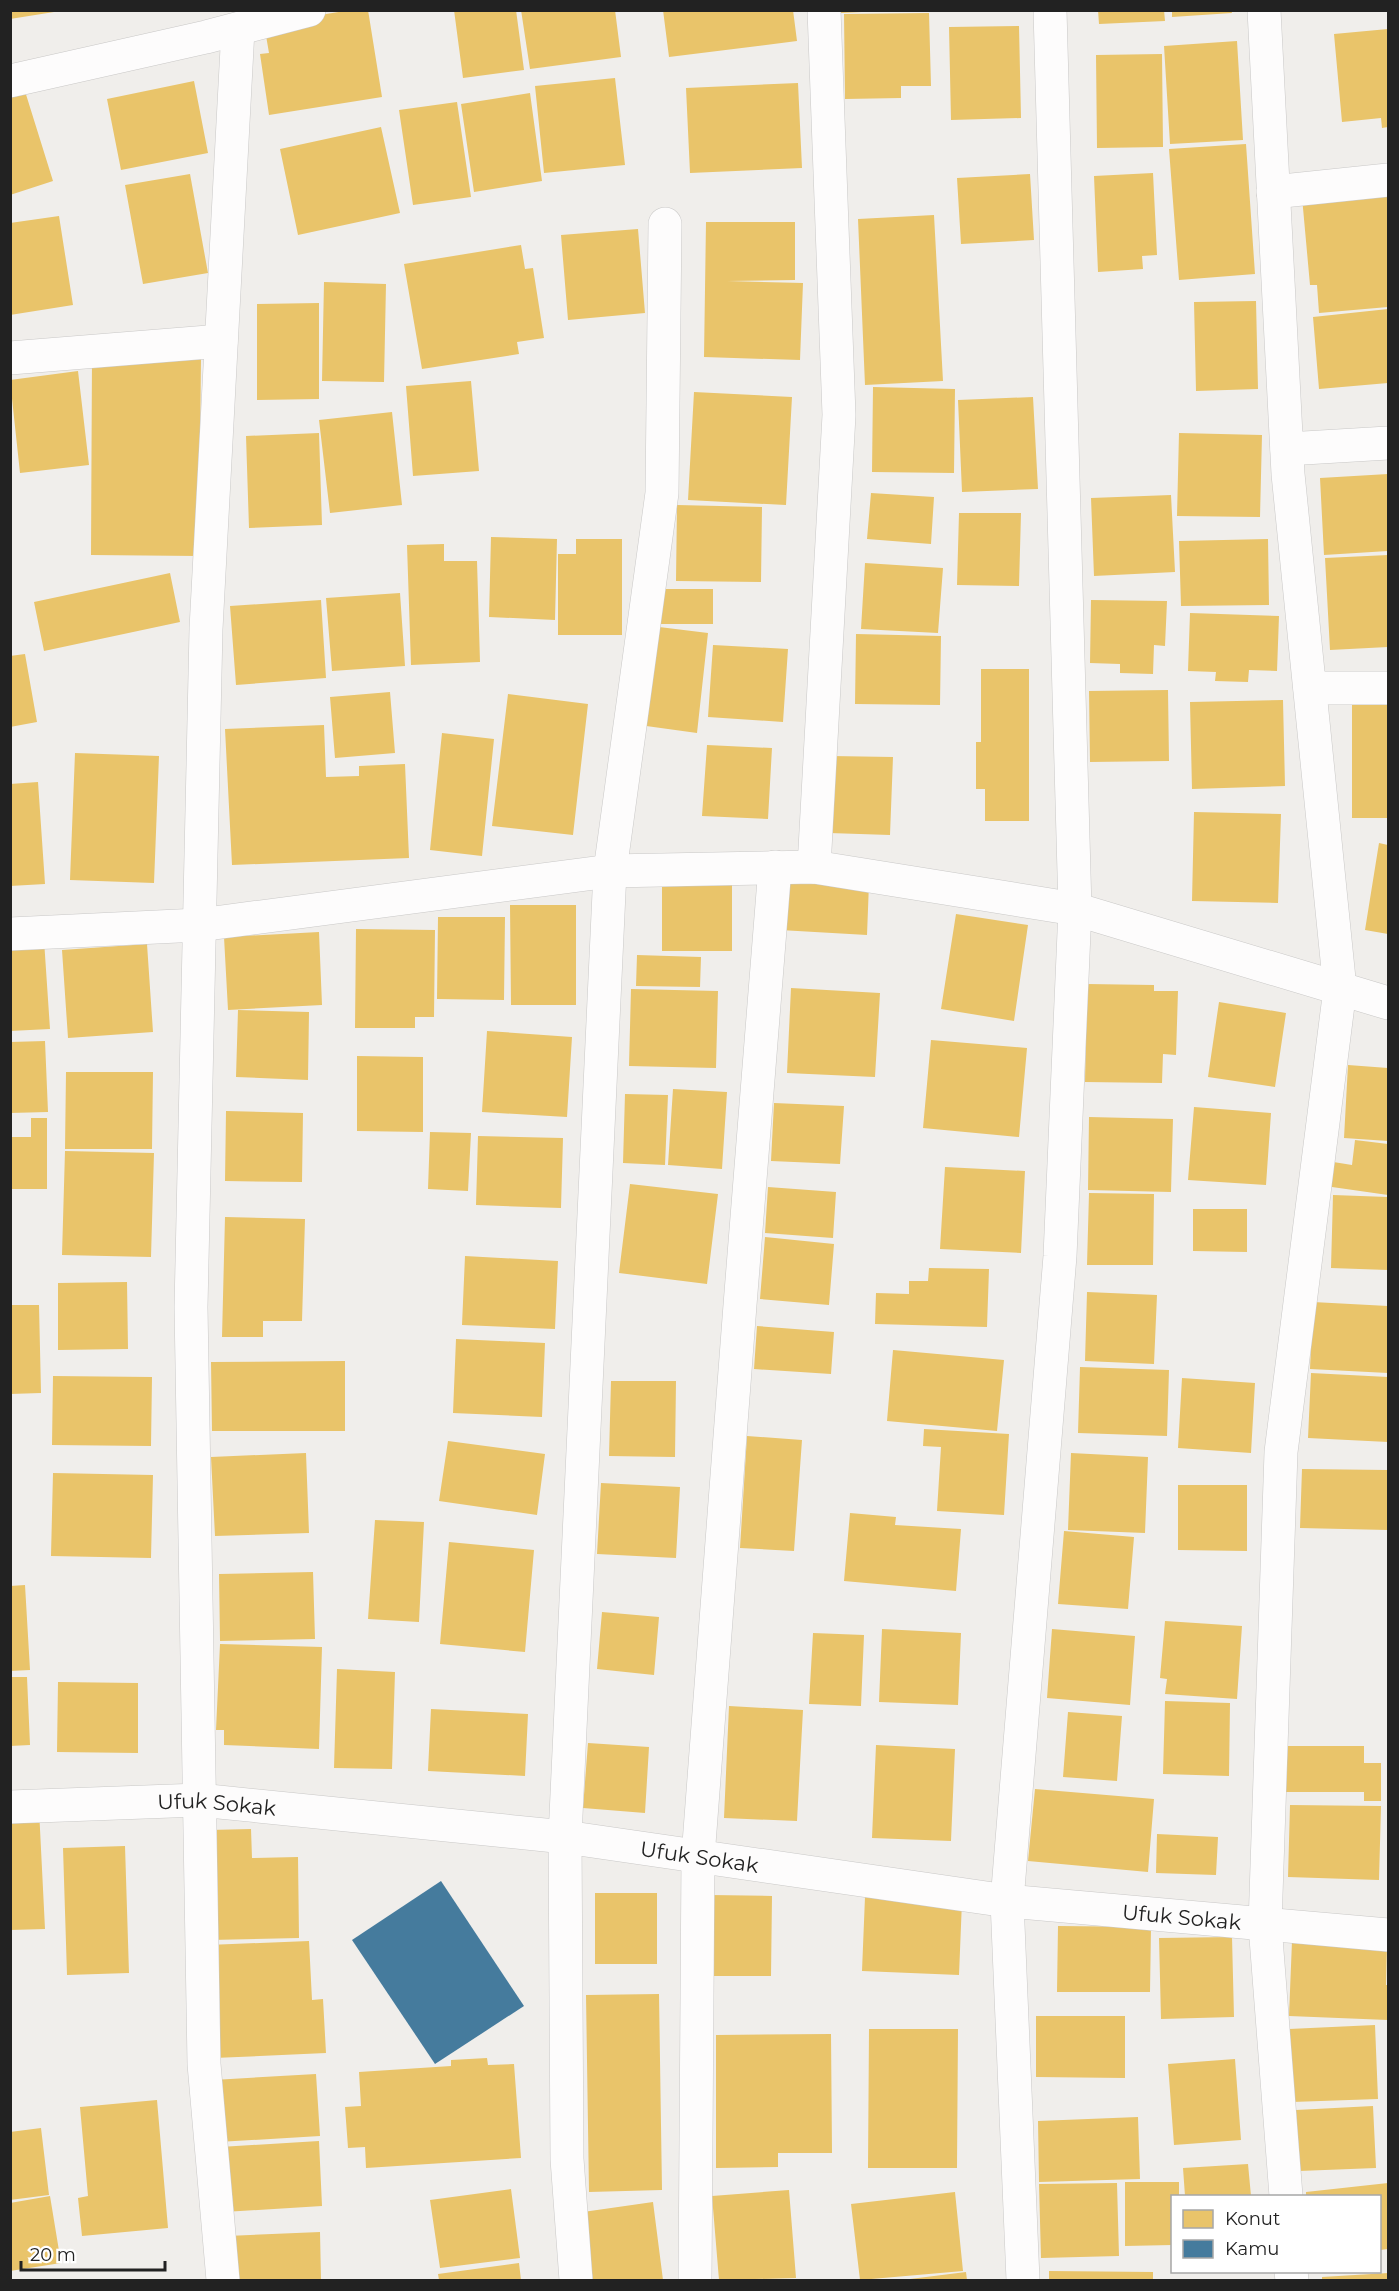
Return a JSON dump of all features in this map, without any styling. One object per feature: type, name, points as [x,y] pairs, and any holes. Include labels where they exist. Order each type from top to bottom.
[{"type":"street","points":[[10,81],[238,29],[309,10]]},
{"type":"street","points":[[814,867],[839,415],[824,10]]},
{"type":"street","points":[[1023,2280],[1006,1900],[1060,1256],[1075,909],[1050,10]]},
{"type":"street","points":[[1263,10],[1287,449],[1340,989],[1281,1452],[1265,1924],[1286,2195]]},
{"type":"street","points":[[223,2280],[204,2064],[191,1307],[206,629],[238,29]]},
{"type":"street","points":[[1273,192],[1389,180]]},
{"type":"street","points":[[576,2280],[567,2159],[565,1837],[610,871],[662,493],[665,224]]},
{"type":"street","points":[[10,358],[221,341]]},
{"type":"street","points":[[1287,449],[1389,443]]},
{"type":"street","points":[[1310,688],[1389,688]]},
{"type":"street","points":[[695,2280],[698,1857],[775,867]]},
{"type":"street","points":[[10,934],[199,925],[610,871],[814,867],[1075,909],[1389,1003]]},
{"type":"street","name":"Ufuk Sokak","points":[[10,1807],[199,1800],[565,1837],[1006,1900],[1389,1935]]},
{"type":"building: Konut","points":[[10,10],[54,10],[54,12],[10,19]]},
{"type":"building: Konut","points":[[351,10],[368,10],[382,97],[269,115],[260,54],[269,53],[264,24]]},
{"type":"building: Konut","points":[[454,10],[516,10],[524,70],[463,78]]},
{"type":"building: Konut","points":[[521,10],[615,10],[621,57],[530,69]]},
{"type":"building: Konut","points":[[663,10],[793,10],[797,41],[669,57]]},
{"type":"building: Konut","points":[[841,10],[861,10],[862,12],[841,13]]},
{"type":"building: Konut","points":[[1098,10],[1164,10],[1165,21],[1099,24]]},
{"type":"building: Konut","points":[[1172,10],[1231,10],[1232,13],[1172,17]]},
{"type":"building: Konut","points":[[929,13],[931,86],[901,86],[901,98],[845,99],[844,14]]},
{"type":"building: Konut","points":[[1019,26],[1021,118],[951,120],[949,27]]},
{"type":"building: Konut","points":[[1388,29],[1388,127],[1382,128],[1381,118],[1342,122],[1334,34]]},
{"type":"building: Konut","points":[[1237,41],[1243,140],[1170,144],[1164,46]]},
{"type":"building: Konut","points":[[1162,54],[1163,147],[1097,148],[1096,55]]},
{"type":"building: Konut","points":[[615,78],[625,165],[544,173],[535,86]]},
{"type":"building: Konut","points":[[194,81],[208,153],[121,170],[107,99]]},
{"type":"building: Konut","points":[[798,83],[802,168],[690,173],[686,88]]},
{"type":"building: Konut","points":[[24,88],[53,181],[10,195],[10,92]]},
{"type":"building: Konut","points":[[530,93],[542,181],[474,192],[461,104]]},
{"type":"building: Konut","points":[[457,102],[471,197],[413,205],[399,110]]},
{"type":"building: Konut","points":[[381,127],[400,213],[298,235],[280,149]]},
{"type":"building: Konut","points":[[1246,144],[1255,274],[1179,280],[1169,149]]},
{"type":"building: Konut","points":[[1153,173],[1157,255],[1142,256],[1143,269],[1098,272],[1094,176]]},
{"type":"building: Konut","points":[[190,174],[208,273],[143,284],[125,185]]},
{"type":"building: Konut","points":[[1030,174],[1034,240],[961,244],[957,178]]},
{"type":"building: Konut","points":[[1388,189],[1388,307],[1319,313],[1317,285],[1310,285],[1302,197]]},
{"type":"building: Konut","points":[[934,215],[943,381],[865,385],[858,219]]},
{"type":"building: Konut","points":[[59,216],[73,305],[10,315],[10,223]]},
{"type":"building: Konut","points":[[706,222],[795,222],[795,280],[727,281],[803,283],[800,360],[704,357]]},
{"type":"building: Konut","points":[[638,229],[645,313],[568,320],[561,235]]},
{"type":"building: Konut","points":[[521,245],[525,269],[533,268],[544,338],[517,342],[519,354],[422,369],[404,264]]},
{"type":"building: Konut","points":[[324,282],[386,284],[384,382],[322,381]]},
{"type":"building: Konut","points":[[1256,301],[1258,389],[1196,391],[1194,302]]},
{"type":"building: Konut","points":[[319,303],[319,399],[257,400],[257,304]]},
{"type":"building: Konut","points":[[1388,309],[1388,383],[1319,389],[1313,317]]},
{"type":"building: Konut","points":[[92,357],[201,357],[199,556],[91,555]]},
{"type":"building: Konut","points":[[78,371],[89,465],[20,473],[10,380]]},
{"type":"building: Konut","points":[[471,381],[479,471],[413,476],[406,386]]},
{"type":"building: Konut","points":[[873,387],[955,389],[954,473],[872,472]]},
{"type":"building: Konut","points":[[694,392],[792,397],[786,505],[688,500]]},
{"type":"building: Konut","points":[[1033,397],[1038,489],[962,492],[958,400]]},
{"type":"building: Konut","points":[[392,412],[402,505],[330,513],[319,420]]},
{"type":"building: Konut","points":[[319,433],[322,525],[249,528],[246,436]]},
{"type":"building: Konut","points":[[1179,433],[1262,435],[1260,517],[1177,516]]},
{"type":"building: Konut","points":[[1388,474],[1388,551],[1324,555],[1320,478]]},
{"type":"building: Konut","points":[[871,493],[934,497],[931,544],[867,539]]},
{"type":"building: Konut","points":[[1171,495],[1175,572],[1094,576],[1091,498]]},
{"type":"building: Konut","points":[[677,505],[762,507],[761,582],[676,581]]},
{"type":"building: Konut","points":[[959,513],[1021,513],[1019,586],[957,585]]},
{"type":"building: Konut","points":[[491,537],[557,539],[555,620],[489,617]]},
{"type":"building: Konut","points":[[576,539],[622,539],[622,635],[558,635],[558,554],[576,554]]},
{"type":"building: Konut","points":[[1268,539],[1269,605],[1181,606],[1179,541]]},
{"type":"building: Konut","points":[[444,544],[444,561],[477,561],[480,662],[411,665],[407,545]]},
{"type":"building: Konut","points":[[1388,555],[1388,647],[1330,650],[1325,558]]},
{"type":"building: Konut","points":[[865,563],[943,568],[938,633],[861,629]]},
{"type":"building: Konut","points":[[170,573],[180,622],[44,651],[34,602]]},
{"type":"building: Konut","points":[[656,589],[713,589],[713,624],[656,624]]},
{"type":"building: Konut","points":[[400,593],[405,666],[332,671],[326,598]]},
{"type":"building: Konut","points":[[321,600],[326,678],[236,685],[230,606]]},
{"type":"building: Konut","points":[[1091,600],[1167,601],[1165,646],[1154,645],[1153,674],[1120,673],[1120,664],[1090,663]]},
{"type":"building: Konut","points":[[1190,613],[1279,616],[1277,671],[1249,670],[1248,682],[1215,681],[1216,672],[1188,671]]},
{"type":"building: Konut","points":[[651,626],[708,633],[697,733],[639,725]]},
{"type":"building: Konut","points":[[856,634],[941,636],[940,705],[855,704]]},
{"type":"building: Konut","points":[[713,645],[788,649],[783,722],[708,717]]},
{"type":"building: Konut","points":[[25,654],[37,722],[10,727],[10,656]]},
{"type":"building: Konut","points":[[981,669],[1029,669],[1029,821],[985,821],[985,789],[976,789],[976,742],[981,742]]},
{"type":"building: Konut","points":[[1168,690],[1169,761],[1090,762],[1089,691]]},
{"type":"building: Konut","points":[[390,692],[395,753],[335,758],[330,697]]},
{"type":"building: Konut","points":[[508,694],[588,704],[573,835],[492,826]]},
{"type":"building: Konut","points":[[1283,700],[1285,786],[1192,789],[1190,702]]},
{"type":"building: Konut","points":[[1352,703],[1388,703],[1388,818],[1352,818]]},
{"type":"building: Konut","points":[[324,725],[326,777],[359,776],[359,766],[405,764],[409,858],[232,865],[225,729]]},
{"type":"building: Konut","points":[[442,733],[494,739],[482,856],[430,850]]},
{"type":"building: Konut","points":[[707,745],[772,748],[768,819],[702,816]]},
{"type":"building: Konut","points":[[75,753],[159,756],[154,883],[70,880]]},
{"type":"building: Konut","points":[[831,756],[893,757],[890,835],[829,833]]},
{"type":"building: Konut","points":[[38,782],[45,884],[10,886],[10,784]]},
{"type":"building: Konut","points":[[1194,812],[1281,814],[1278,903],[1192,901]]},
{"type":"building: Konut","points":[[1379,843],[1388,845],[1388,934],[1365,930]]},
{"type":"building: Konut","points":[[782,878],[869,883],[867,935],[780,930]]},
{"type":"building: Konut","points":[[662,881],[732,881],[732,951],[662,951]]},
{"type":"building: Konut","points":[[510,905],[576,905],[576,1005],[511,1005]]},
{"type":"building: Konut","points":[[956,914],[1028,925],[1014,1021],[941,1009]]},
{"type":"building: Konut","points":[[438,917],[505,917],[504,1000],[437,999]]},
{"type":"building: Konut","points":[[356,929],[435,930],[434,1017],[415,1017],[415,1028],[355,1028]]},
{"type":"building: Konut","points":[[319,932],[322,1005],[228,1010],[224,937]]},
{"type":"building: Konut","points":[[44,940],[50,1029],[10,1031],[10,942]]},
{"type":"building: Konut","points":[[147,944],[153,1032],[68,1038],[62,950]]},
{"type":"building: Konut","points":[[637,955],[701,957],[700,987],[636,986]]},
{"type":"building: Konut","points":[[1087,984],[1154,985],[1154,991],[1178,991],[1176,1055],[1163,1054],[1162,1083],[1085,1082]]},
{"type":"building: Konut","points":[[791,988],[880,993],[875,1077],[787,1073]]},
{"type":"building: Konut","points":[[631,989],[718,991],[716,1068],[629,1066]]},
{"type":"building: Konut","points":[[1219,1002],[1286,1013],[1275,1087],[1208,1077]]},
{"type":"building: Konut","points":[[238,1010],[309,1012],[308,1080],[236,1077]]},
{"type":"building: Konut","points":[[487,1031],[572,1037],[567,1117],[482,1112]]},
{"type":"building: Konut","points":[[931,1040],[1027,1048],[1019,1137],[923,1128]]},
{"type":"building: Konut","points":[[45,1041],[48,1112],[10,1113],[10,1042]]},
{"type":"building: Konut","points":[[357,1056],[423,1057],[423,1132],[357,1131]]},
{"type":"building: Konut","points":[[1348,1065],[1388,1068],[1388,1141],[1344,1138]]},
{"type":"building: Konut","points":[[66,1072],[153,1072],[152,1149],[65,1149]]},
{"type":"building: Konut","points":[[673,1089],[727,1092],[722,1169],[668,1165]]},
{"type":"building: Konut","points":[[625,1094],[668,1095],[665,1165],[623,1163]]},
{"type":"building: Konut","points":[[774,1103],[844,1106],[840,1164],[771,1161]]},
{"type":"building: Konut","points":[[1194,1107],[1271,1113],[1266,1185],[1188,1180]]},
{"type":"building: Konut","points":[[226,1111],[303,1113],[302,1182],[225,1181]]},
{"type":"building: Konut","points":[[1089,1117],[1173,1119],[1171,1192],[1088,1190]]},
{"type":"building: Konut","points":[[31,1118],[47,1118],[47,1189],[10,1189],[10,1137],[31,1137]]},
{"type":"building: Konut","points":[[430,1132],[471,1133],[468,1191],[428,1189]]},
{"type":"building: Konut","points":[[478,1136],[563,1138],[561,1208],[476,1205]]},
{"type":"building: Konut","points":[[1355,1140],[1388,1144],[1388,1195],[1318,1185],[1321,1160],[1352,1165]]},
{"type":"building: Konut","points":[[65,1151],[154,1153],[151,1257],[62,1255]]},
{"type":"building: Konut","points":[[945,1167],[1025,1171],[1021,1253],[940,1249]]},
{"type":"building: Konut","points":[[630,1184],[718,1194],[707,1284],[619,1273]]},
{"type":"building: Konut","points":[[768,1187],[836,1192],[833,1238],[765,1233]]},
{"type":"building: Konut","points":[[1089,1193],[1154,1194],[1153,1265],[1087,1265]]},
{"type":"building: Konut","points":[[1333,1195],[1388,1197],[1388,1270],[1331,1268]]},
{"type":"building: Konut","points":[[1193,1209],[1247,1209],[1247,1252],[1193,1251]]},
{"type":"building: Konut","points":[[225,1217],[305,1219],[302,1321],[263,1321],[263,1337],[222,1337]]},
{"type":"building: Konut","points":[[765,1237],[834,1244],[829,1305],[760,1299]]},
{"type":"building: Konut","points":[[465,1256],[558,1261],[555,1329],[462,1325]]},
{"type":"building: Konut","points":[[929,1268],[989,1269],[987,1327],[875,1324],[876,1293],[909,1294],[909,1281],[928,1281]]},
{"type":"building: Konut","points":[[127,1282],[128,1349],[58,1350],[58,1283]]},
{"type":"building: Konut","points":[[1087,1292],[1157,1295],[1154,1364],[1085,1361]]},
{"type":"building: Konut","points":[[1313,1302],[1388,1306],[1388,1373],[1310,1369]]},
{"type":"building: Konut","points":[[10,1305],[39,1305],[41,1393],[10,1394]]},
{"type":"building: Konut","points":[[757,1326],[834,1332],[831,1374],[754,1369]]},
{"type":"building: Konut","points":[[456,1339],[545,1343],[542,1417],[453,1413]]},
{"type":"building: Konut","points":[[893,1350],[1004,1360],[997,1431],[887,1421]]},
{"type":"building: Konut","points":[[345,1361],[345,1431],[212,1431],[211,1362]]},
{"type":"building: Konut","points":[[1080,1367],[1169,1370],[1167,1436],[1078,1433]]},
{"type":"building: Konut","points":[[1311,1373],[1388,1377],[1388,1442],[1308,1438]]},
{"type":"building: Konut","points":[[53,1376],[152,1377],[151,1446],[52,1445]]},
{"type":"building: Konut","points":[[1182,1378],[1255,1383],[1251,1453],[1178,1448]]},
{"type":"building: Konut","points":[[611,1381],[676,1381],[675,1457],[609,1456]]},
{"type":"building: Konut","points":[[924,1429],[1009,1434],[1004,1515],[937,1511],[941,1447],[923,1446]]},
{"type":"building: Konut","points":[[747,1436],[802,1440],[794,1551],[740,1548]]},
{"type":"building: Konut","points":[[448,1441],[545,1454],[537,1515],[439,1501]]},
{"type":"building: Konut","points":[[306,1453],[309,1533],[215,1536],[211,1457]]},
{"type":"building: Konut","points":[[1071,1453],[1148,1457],[1145,1533],[1068,1530]]},
{"type":"building: Konut","points":[[1302,1469],[1388,1470],[1388,1530],[1300,1528]]},
{"type":"building: Konut","points":[[53,1473],[153,1475],[151,1558],[51,1556]]},
{"type":"building: Konut","points":[[601,1483],[680,1487],[676,1558],[597,1554]]},
{"type":"building: Konut","points":[[1178,1485],[1247,1485],[1247,1551],[1178,1550]]},
{"type":"building: Konut","points":[[850,1513],[896,1517],[895,1525],[961,1529],[956,1591],[844,1581]]},
{"type":"building: Konut","points":[[375,1520],[424,1522],[419,1622],[368,1619]]},
{"type":"building: Konut","points":[[1064,1531],[1134,1537],[1128,1609],[1058,1604]]},
{"type":"building: Konut","points":[[449,1542],[534,1550],[525,1652],[440,1644]]},
{"type":"building: Konut","points":[[313,1572],[315,1639],[220,1641],[219,1574]]},
{"type":"building: Konut","points":[[25,1585],[30,1670],[10,1671],[10,1586]]},
{"type":"building: Konut","points":[[602,1612],[659,1617],[654,1675],[597,1669]]},
{"type":"building: Konut","points":[[1165,1621],[1242,1626],[1237,1699],[1165,1694],[1167,1679],[1160,1678]]},
{"type":"building: Konut","points":[[882,1629],[961,1633],[958,1705],[879,1702]]},
{"type":"building: Konut","points":[[1052,1629],[1135,1636],[1130,1705],[1047,1698]]},
{"type":"building: Konut","points":[[813,1633],[864,1635],[861,1706],[809,1704]]},
{"type":"building: Konut","points":[[220,1644],[322,1647],[319,1749],[224,1745],[224,1730],[216,1730]]},
{"type":"building: Konut","points":[[337,1669],[395,1672],[392,1769],[334,1768]]},
{"type":"building: Konut","points":[[10,1677],[27,1677],[30,1745],[10,1746]]},
{"type":"building: Konut","points":[[58,1682],[138,1683],[138,1753],[57,1752]]},
{"type":"building: Konut","points":[[1165,1701],[1230,1703],[1229,1776],[1163,1774]]},
{"type":"building: Konut","points":[[729,1706],[803,1710],[797,1821],[724,1818]]},
{"type":"building: Konut","points":[[431,1709],[528,1714],[525,1776],[428,1771]]},
{"type":"building: Konut","points":[[1068,1712],[1122,1716],[1117,1781],[1063,1777]]},
{"type":"building: Konut","points":[[588,1743],[649,1747],[645,1813],[583,1808]]},
{"type":"building: Konut","points":[[876,1745],[955,1749],[951,1841],[872,1838]]},
{"type":"building: Konut","points":[[1286,1746],[1364,1746],[1364,1763],[1381,1763],[1381,1801],[1364,1801],[1364,1792],[1286,1792]]},
{"type":"building: Konut","points":[[1035,1789],[1154,1799],[1148,1872],[1028,1861]]},
{"type":"building: Konut","points":[[1290,1805],[1381,1806],[1379,1880],[1288,1877]]},
{"type":"building: Konut","points":[[39,1809],[45,1929],[10,1930],[10,1811]]},
{"type":"building: Konut","points":[[251,1829],[252,1858],[298,1857],[299,1938],[210,1940],[209,1830]]},
{"type":"building: Konut","points":[[1157,1834],[1218,1837],[1216,1875],[1156,1873]]},
{"type":"building: Konut","points":[[125,1846],[129,1973],[67,1975],[63,1848]]},
{"type":"building: Konut","points":[[595,1893],[657,1893],[657,1964],[595,1964]]},
{"type":"building: Konut","points":[[710,1895],[772,1896],[771,1976],[709,1976]]},
{"type":"building: Konut","points":[[865,1897],[962,1901],[959,1975],[862,1971]]},
{"type":"building: Konut","points":[[1058,1926],[1151,1927],[1150,1992],[1057,1992]]},
{"type":"building: Konut","points":[[1232,1937],[1234,2017],[1161,2019],[1159,1938]]},
{"type":"building: Konut","points":[[309,1941],[312,2000],[323,1999],[326,2053],[214,2058],[208,1945]]},
{"type":"building: Konut","points":[[1292,1941],[1387,1945],[1388,2020],[1289,2016]]},
{"type":"building: Konut","points":[[659,1994],[662,2190],[589,2192],[586,1995]]},
{"type":"building: Konut","points":[[1036,2016],[1125,2016],[1125,2078],[1036,2077]]},
{"type":"building: Konut","points":[[1375,2025],[1378,2099],[1292,2102],[1289,2029]]},
{"type":"building: Konut","points":[[869,2029],[958,2029],[957,2168],[868,2168]]},
{"type":"building: Konut","points":[[831,2034],[832,2153],[778,2153],[778,2167],[716,2168],[716,2035]]},
{"type":"building: Konut","points":[[487,2058],[488,2065],[514,2064],[521,2158],[366,2168],[365,2147],[348,2148],[345,2107],[361,2106],[359,2072],[451,2066],[451,2060]]},
{"type":"building: Konut","points":[[1235,2059],[1241,2140],[1174,2145],[1168,2064]]},
{"type":"building: Konut","points":[[316,2074],[320,2136],[218,2142],[213,2080]]},
{"type":"building: Konut","points":[[157,2100],[168,2228],[82,2236],[78,2198],[88,2196],[80,2107]]},
{"type":"building: Konut","points":[[1373,2106],[1376,2168],[1299,2171],[1296,2110]]},
{"type":"building: Konut","points":[[1138,2117],[1140,2179],[1039,2182],[1038,2121]]},
{"type":"building: Konut","points":[[41,2128],[49,2195],[10,2200],[10,2132]]},
{"type":"building: Konut","points":[[319,2141],[322,2206],[224,2212],[220,2147]]},
{"type":"building: Konut","points":[[1248,2164],[1251,2195],[1185,2195],[1183,2168]]},
{"type":"building: Konut","points":[[1125,2182],[1179,2182],[1179,2195],[1171,2195],[1171,2245],[1125,2246]]},
{"type":"building: Konut","points":[[1117,2183],[1119,2256],[1041,2258],[1039,2184]]},
{"type":"building: Konut","points":[[1388,2183],[1388,2249],[1381,2250],[1381,2195],[1306,2195],[1306,2192]]},
{"type":"building: Konut","points":[[511,2189],[520,2258],[440,2268],[430,2200]]},
{"type":"building: Konut","points":[[789,2190],[796,2278],[719,2280],[712,2196]]},
{"type":"building: Konut","points":[[955,2192],[963,2271],[860,2280],[851,2204]]},
{"type":"building: Konut","points":[[50,2196],[61,2263],[10,2271],[10,2203]]},
{"type":"building: Konut","points":[[653,2202],[663,2280],[593,2280],[583,2212]]},
{"type":"building: Konut","points":[[320,2232],[321,2280],[229,2280],[227,2236]]},
{"type":"building: Konut","points":[[519,2263],[521,2280],[439,2280],[438,2274]]},
{"type":"building: Konut","points":[[1049,2271],[1153,2272],[1153,2280],[1049,2280]]},
{"type":"building: Konut","points":[[966,2272],[967,2280],[910,2280],[910,2279]]},
{"type":"building: Konut","points":[[1388,2273],[1388,2280],[1322,2280],[1322,2277]]},
{"type":"building: Kamu","points":[[441,1881],[524,2006],[435,2064],[352,1940]]}]
